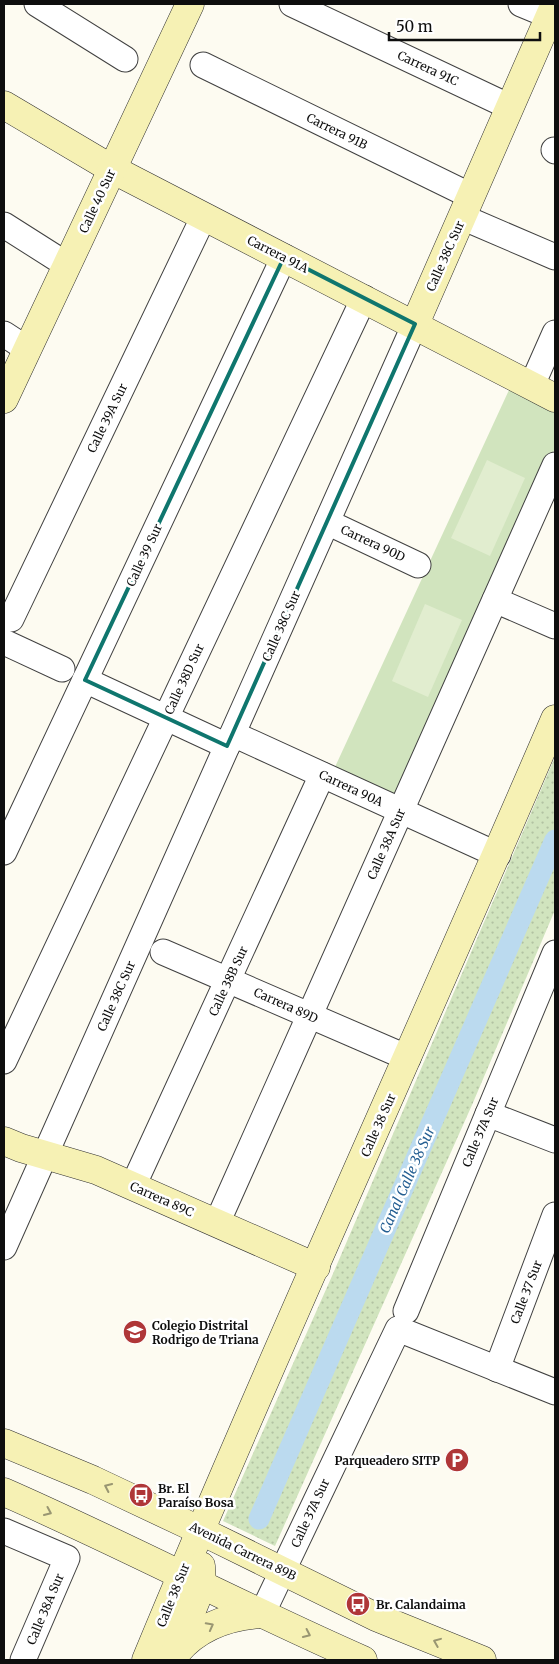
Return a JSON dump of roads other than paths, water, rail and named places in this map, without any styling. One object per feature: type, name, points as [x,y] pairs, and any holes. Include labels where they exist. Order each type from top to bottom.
[{"type":"street","points":[[37,4],[125,59]]},
{"type":"street","name":"Calle 40 Sur","points":[[4,399],[190,4]]},
{"type":"street","name":"Carrera 91C","points":[[292,4],[510,107]]},
{"type":"street","points":[[521,4],[551,22]]},
{"type":"street","name":"Calle 38C Sur","points":[[4,1248],[510,107],[551,22]]},
{"type":"street","name":"Carrera 91B","points":[[203,65],[467,206],[555,256]]},
{"type":"street","name":"Carrera 91A","points":[[4,105],[112,169],[544,391]]},
{"type":"street","name":"Calle 39A Sur","points":[[7,630],[204,216]]},
{"type":"street","points":[[4,225],[67,265]]},
{"type":"street","name":"Calle 39 Sur","points":[[4,852],[284,257]]},
{"type":"street","name":"Calle 38D Sur","points":[[4,1061],[364,298]]},
{"type":"street","points":[[544,391],[555,333]]},
{"type":"street","points":[[4,334],[27,349]]},
{"type":"street","name":"Calle 38A Sur","points":[[217,1223],[555,465]]},
{"type":"street","name":"Carrera 90D","points":[[327,522],[418,564]]},
{"type":"street","points":[[495,600],[555,626]]},
{"type":"street","points":[[7,630],[62,669]]},
{"type":"street","name":"Carrera 90A","points":[[85,680],[166,717],[322,775],[498,855]]},
{"type":"street","name":"Calle 38 Sur","points":[[172,1659],[192,1580],[200,1530],[498,855],[555,719]]},
{"type":"street","name":"Calle 38B Sur","points":[[133,1186],[322,775]]},
{"type":"street","name":"Carrera 89D","points":[[163,952],[408,1058]]},
{"type":"street","name":"Calle 37A Sur","points":[[262,1614],[402,1320],[555,953]]},
{"type":"street","points":[[488,1114],[555,1140]]},
{"type":"street","name":"Carrera 89C","points":[[4,1141],[21,1148],[96,1170],[316,1267]]},
{"type":"street","name":"Calle 37 Sur","points":[[497,1369],[555,1215]]},
{"type":"street","points":[[402,1320],[497,1369],[555,1392]]},
{"type":"street","name":"Avenida Carrera 89B","points":[[4,1444],[93,1480],[200,1530],[376,1617],[482,1660]]},
{"type":"street","points":[[4,1492],[363,1660]]},
{"type":"street","name":"Calle 38A Sur","points":[[4,1531],[67,1558],[23,1660]]},
{"type":"street","name":"Calle 38 Sur","points":[[146,1660],[192,1580]]},
{"type":"street","points":[[172,1659],[193,1636],[219,1622],[240,1616],[262,1614]]},
{"type":"waterway","name":"Canal Calle 38 Sur","points":[[259,1519],[555,840]]},
{"type":"place","name":"Colegio Distrital Rodrigo de Triana","points":[[135,1332]]},
{"type":"place","name":"Parqueadero SITP","points":[[457,1460]]},
{"type":"place","name":"Br. El Paraíso Bosa","points":[[141,1495]]},
{"type":"place","name":"Br. Calandaima","points":[[358,1604]]}]
